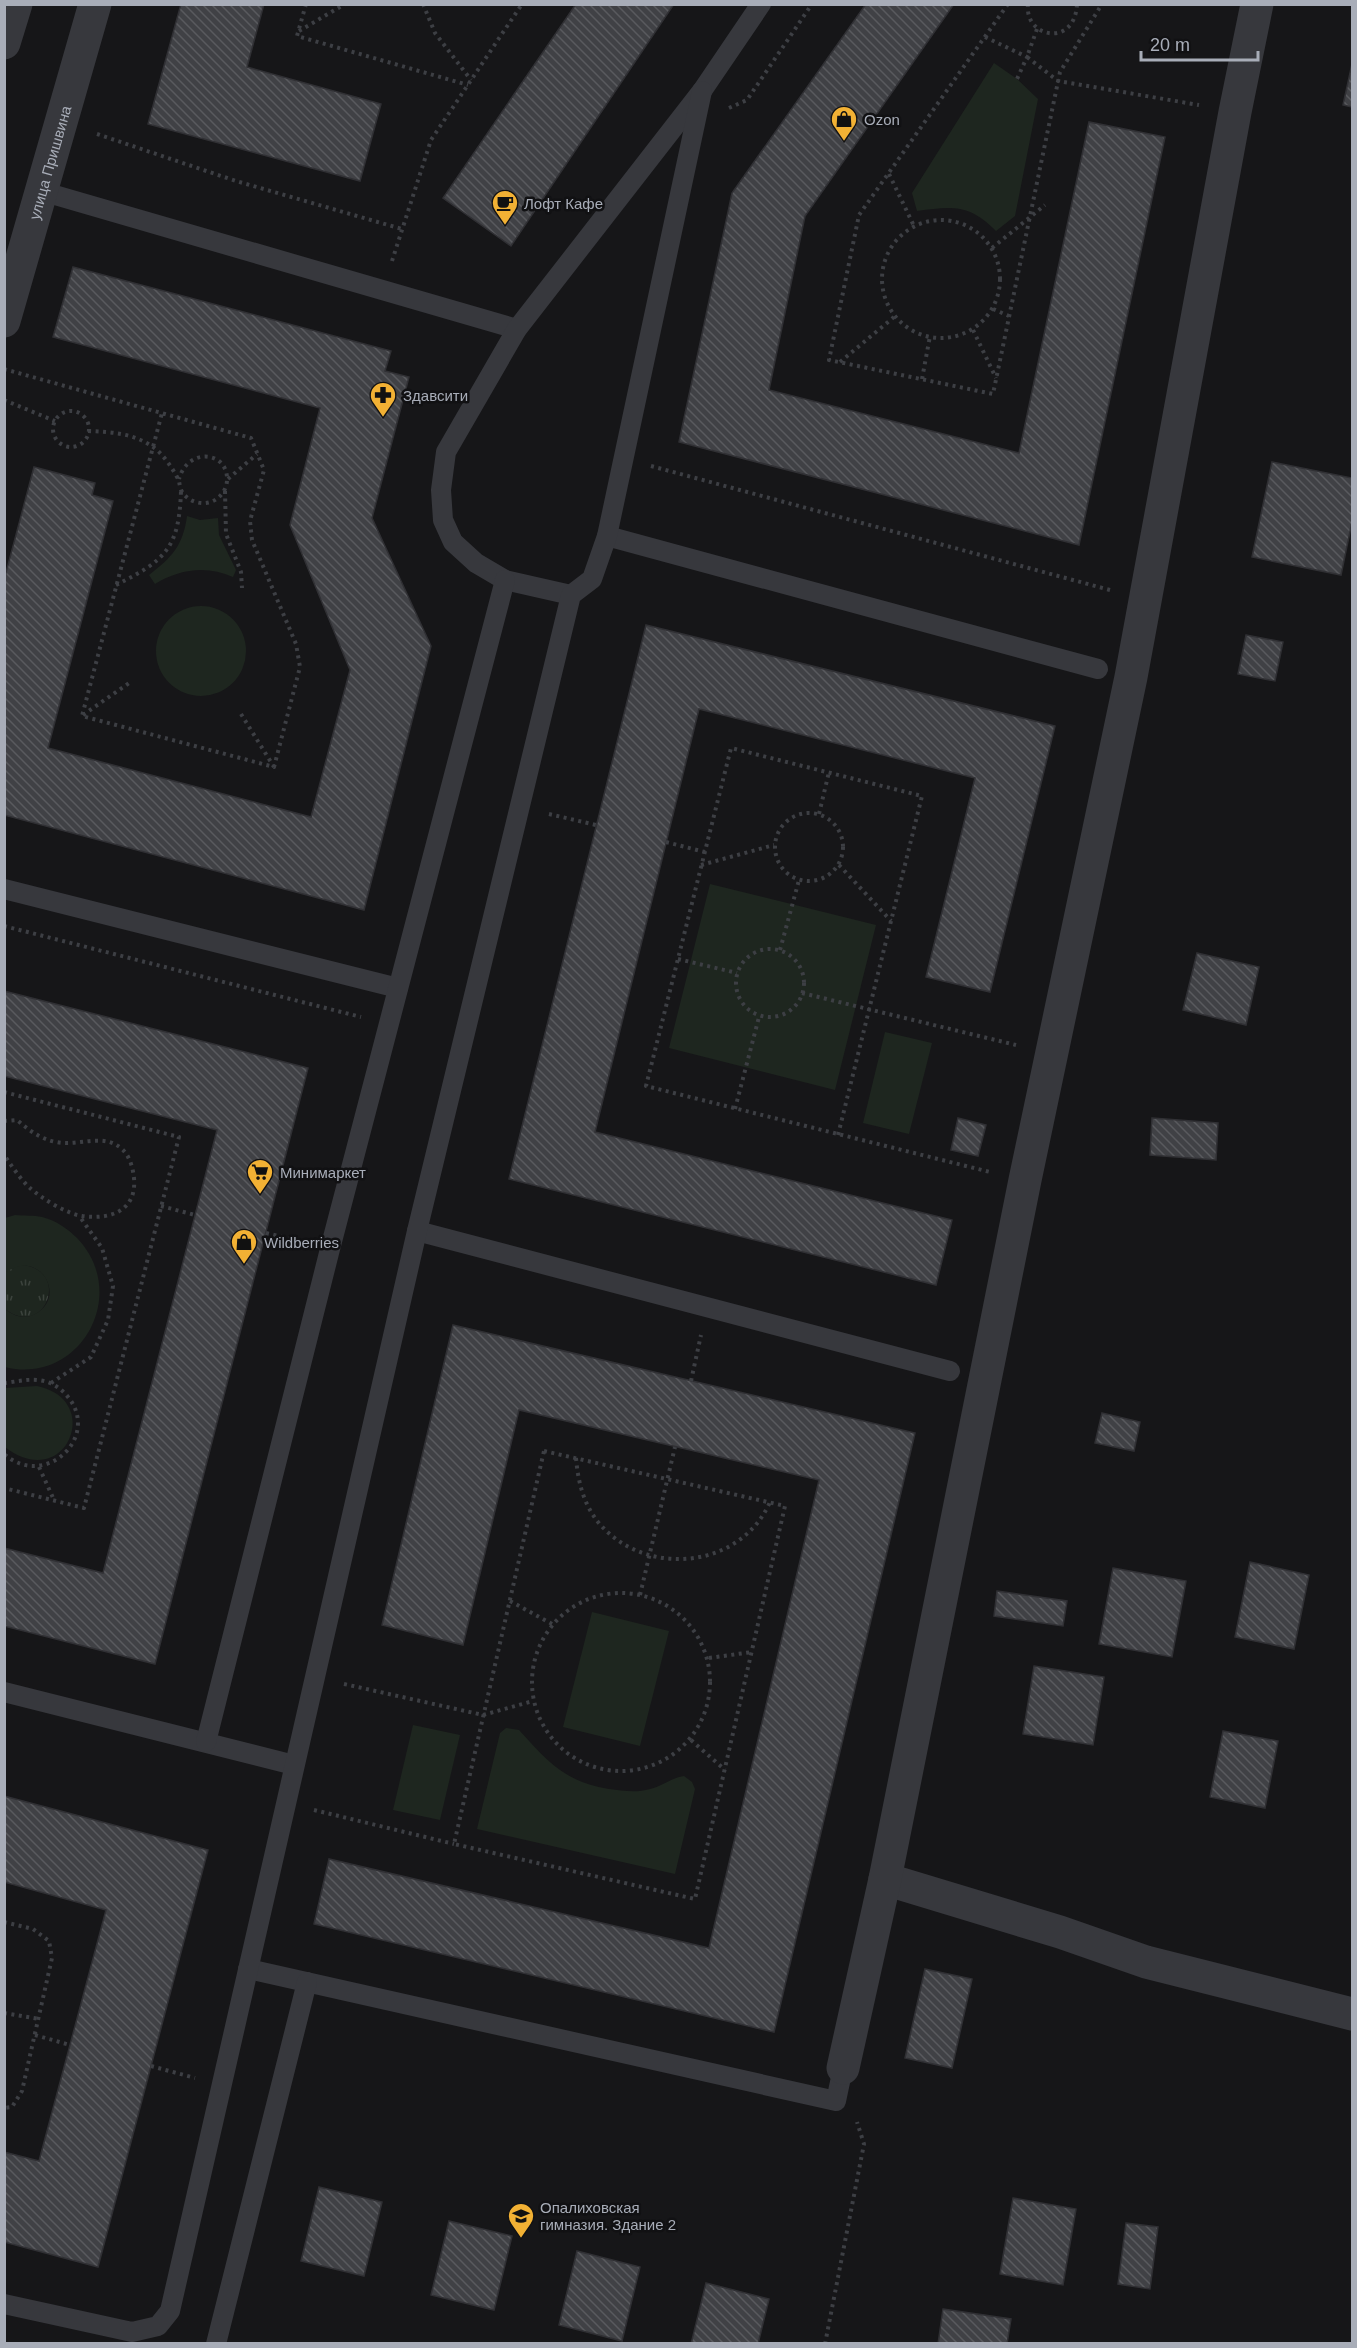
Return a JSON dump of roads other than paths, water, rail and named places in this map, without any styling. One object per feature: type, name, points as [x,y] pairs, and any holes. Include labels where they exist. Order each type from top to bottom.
[{"type":"street","points":[[4,43],[16,4]]},
{"type":"street","name":"улица Пришвина","points":[[4,321],[95,4]]},
{"type":"street","points":[[843,2068],[885,1879],[1025,1180],[1145,600],[1257,4]]},
{"type":"street","points":[[885,1879],[1060,1932],[1146,1962],[1353,2014]]},
{"type":"lane","points":[[571,595],[505,580],[476,563],[453,542],[443,519],[441,490],[446,452],[517,329],[702,91],[761,4]]},
{"type":"lane","points":[[4,2304],[156,2335],[170,2311],[417,1232],[571,595],[592,579],[607,536],[702,91]]},
{"type":"lane","points":[[41,191],[517,329]]},
{"type":"lane","points":[[607,536],[1098,669]]},
{"type":"lane","points":[[206,1742],[330,1249],[505,580]]},
{"type":"lane","points":[[4,889],[398,988]]},
{"type":"lane","points":[[417,1232],[950,1371]]},
{"type":"lane","points":[[4,1692],[294,1765]]},
{"type":"lane","points":[[248,1969],[836,2101],[843,2068]]},
{"type":"lane","points":[[216,2343],[307,1982]]},
{"type":"place","name":"Ozon","points":[[844,142]]},
{"type":"place","name":"Лофт Кафе","points":[[505,226]]},
{"type":"place","name":"Здавсити","points":[[383,418]]},
{"type":"place","name":"Минимаркет","points":[[260,1195]]},
{"type":"place","name":"Wildberries","points":[[244,1265]]},
{"type":"place","name":"Опалиховская гимназия. Здание 2","points":[[521,2239]]}]
